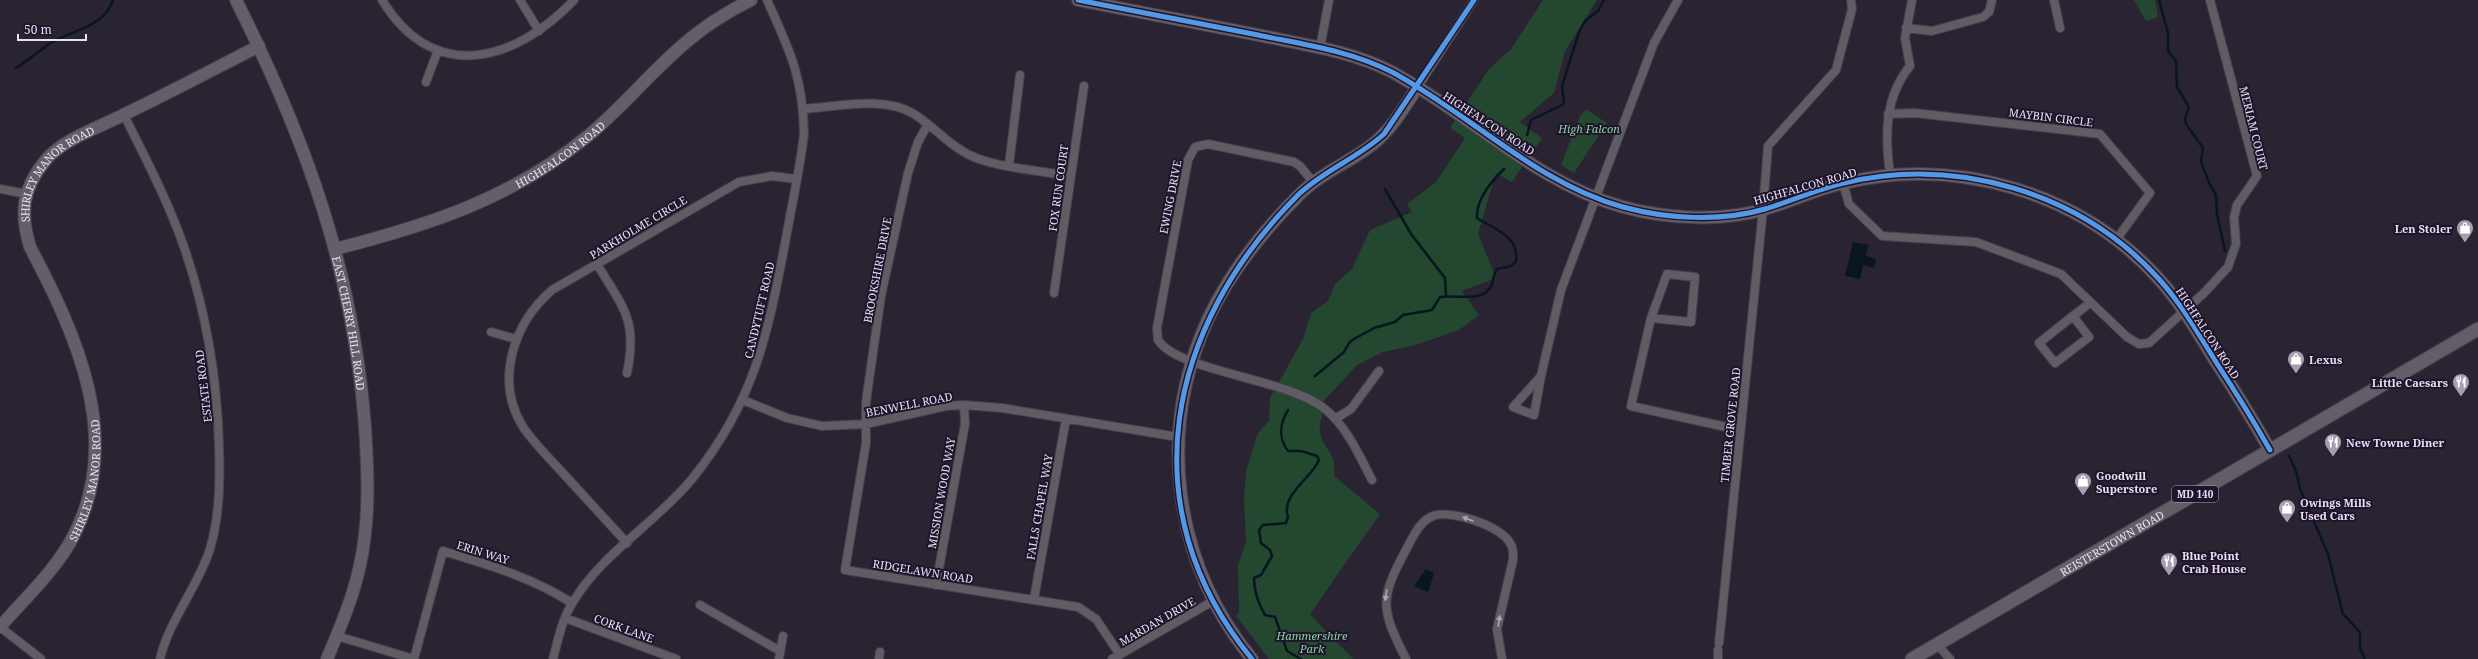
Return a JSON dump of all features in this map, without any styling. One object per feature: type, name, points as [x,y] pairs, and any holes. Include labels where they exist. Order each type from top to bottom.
[{"type":"main road","name":"REISTERSTOWN ROAD","points":[[1912,659],[2478,329]]},
{"type":"street","name":"EAST CHERRY HILL ROAD","points":[[236,0],[259,46],[311,168],[335,249],[358,360],[368,478],[367,520],[361,564],[348,609],[327,659]]},
{"type":"street","points":[[382,0],[390,12],[409,33],[421,42],[438,50],[470,55],[497,52],[539,31],[574,0]]},
{"type":"street","points":[[520,0],[539,31]]},
{"type":"street","name":"HIGHFALCON ROAD","points":[[335,249],[441,219],[498,195],[530,177],[561,157],[590,135],[689,39],[711,23],[751,0]]},
{"type":"street","name":"CANDYTUFT ROAD","points":[[553,659],[565,618],[572,603],[592,576],[676,498],[693,479],[722,438],[743,400],[757,367],[767,332],[802,147],[804,109],[798,72],[766,0]]},
{"type":"street","name":"HIGHFALCON ROAD","points":[[1078,0],[1320,48],[1371,63],[1417,88],[1555,178],[1597,198],[1621,206],[1669,215],[1714,216],[1763,209],[1844,183],[1890,175],[1954,176],[2005,185],[2067,209],[2116,240],[2156,276],[2183,310],[2270,450]]},
{"type":"street","points":[[1320,48],[1329,0]]},
{"type":"street","points":[[1252,659],[1213,602],[1189,539],[1183,512],[1179,484],[1178,437],[1184,391],[1192,361],[1210,315],[1240,267],[1282,213],[1313,182],[1373,144],[1392,124],[1474,0]]},
{"type":"street","points":[[1541,376],[1513,407],[1534,415],[1541,376],[1561,290],[1597,198],[1654,43],[1678,0]]},
{"type":"street","name":"TIMBER GROVE ROAD","points":[[1718,659],[1768,146],[1836,70],[1852,9],[1851,0]]},
{"type":"street","points":[[1890,175],[1887,151],[1888,114],[1896,88],[1910,66],[1905,38],[1912,0]]},
{"type":"street","points":[[1906,28],[1932,31],[1983,17],[1988,12],[1992,0]]},
{"type":"street","points":[[2054,0],[2060,28]]},
{"type":"street","name":"MERIAM COURT","points":[[1844,183],[1849,204],[1882,236],[1976,242],[2061,274],[2127,337],[2139,344],[2149,343],[2183,310],[2204,293],[2228,267],[2236,244],[2234,217],[2237,205],[2257,176],[2210,0]]},
{"type":"street","name":"SHIRLEY MANOR ROAD","points":[[0,627],[63,553],[74,536],[88,500],[95,460],[93,409],[85,372],[59,304],[30,247],[24,222],[23,208],[36,172],[58,149],[259,46]]},
{"type":"street","points":[[426,82],[438,50]]},
{"type":"street","points":[[1009,165],[1020,75]]},
{"type":"street","name":"FOX RUN COURT","points":[[1054,293],[1084,86]]},
{"type":"street","points":[[804,109],[884,105],[905,110],[928,124],[963,152],[991,162],[1071,176]]},
{"type":"street","name":"MAYBIN CIRCLE","points":[[1888,114],[1915,113],[2100,134],[2150,193],[2116,240]]},
{"type":"street","name":"ESTATE ROAD","points":[[124,115],[162,193],[187,256],[207,331],[215,381],[219,426],[218,502],[210,549],[200,573],[169,633],[160,659]]},
{"type":"street","name":"BROOKSHIRE DRIVE","points":[[866,424],[866,402],[881,296],[891,244],[918,142],[928,124]]},
{"type":"street","name":"EWING DRIVE","points":[[1192,361],[1166,351],[1156,335],[1190,152],[1195,147],[1208,144],[1294,162],[1300,166],[1313,182]]},
{"type":"street","name":"PARKHOLME CIRCLE","points":[[627,543],[532,439],[523,426],[513,404],[510,380],[511,355],[516,339],[525,320],[540,301],[552,290],[739,182],[772,176],[796,179]]},
{"type":"street","points":[[0,189],[27,194]]},
{"type":"street","points":[[597,264],[626,313],[630,327],[631,351],[627,373]]},
{"type":"street","points":[[1651,318],[1691,322],[1695,277],[1667,274],[1651,318],[1631,406],[1740,430]]},
{"type":"street","points":[[2073,316],[2089,338],[2055,364],[2039,342],[2073,316],[2090,303]]},
{"type":"street","points":[[491,332],[516,339]]},
{"type":"street","points":[[1192,361],[1298,394],[1318,404],[1335,418],[1351,441],[1372,480]]},
{"type":"street","points":[[1335,418],[1351,408],[1379,371]]},
{"type":"street","name":"BENWELL ROAD","points":[[743,400],[805,423],[841,427],[866,424],[946,406],[964,405],[1002,408],[1178,437]]},
{"type":"street","name":"MISSION WOOD WAY","points":[[936,584],[965,424],[964,405]]},
{"type":"street","name":"FALLS CHAPEL WAY","points":[[1034,599],[1066,419]]},
{"type":"street","name":"RIDGELAWN ROAD","points":[[866,424],[866,443],[845,570],[1066,604],[1087,611],[1098,622],[1116,657]]},
{"type":"street","points":[[1406,659],[1387,621],[1386,593],[1390,579],[1417,530],[1425,521],[1440,514],[1463,516],[1496,530],[1510,542],[1514,550],[1497,629],[1502,659]]},
{"type":"street","name":"ERIN WAY","points":[[414,659],[443,551],[519,575],[545,586],[572,603]]},
{"type":"street","name":"MARDAN DRIVE","points":[[1116,657],[1213,602]]},
{"type":"street","points":[[700,605],[780,655],[783,636]]},
{"type":"street","name":"CORK LANE","points":[[565,618],[676,659]]},
{"type":"street","points":[[0,627],[41,659]]},
{"type":"street","points":[[337,636],[414,659]]},
{"type":"street","points":[[1937,644],[1950,659]]},
{"type":"green space","name":"Hammershire Park","points":[[1543,0],[1597,0],[1565,51],[1554,93],[1520,122],[1542,138],[1512,182],[1496,173],[1478,234],[1496,278],[1462,291],[1479,315],[1459,330],[1416,345],[1383,352],[1357,365],[1321,404],[1323,411],[1320,432],[1334,461],[1334,476],[1380,514],[1310,614],[1353,659],[1269,659],[1236,616],[1239,612],[1238,565],[1246,542],[1244,498],[1246,472],[1257,435],[1269,420],[1270,398],[1303,339],[1311,313],[1328,301],[1335,284],[1352,269],[1370,230],[1412,212],[1407,204],[1436,182],[1465,138],[1450,128],[1489,69],[1511,49]]},
{"type":"green space","points":[[2134,0],[2155,0],[2158,17],[2146,21]]},
{"type":"green space","name":"High Falcon","points":[[1586,109],[1607,123],[1574,173],[1561,165],[1580,116]]},
{"type":"water","points":[[1853,242],[1868,245],[1866,256],[1876,259],[1874,268],[1863,265],[1860,279],[1845,276]]},
{"type":"water","points":[[1426,569],[1434,573],[1428,592],[1414,586]]},
{"type":"waterway","points":[[16,68],[49,44],[94,23],[108,10],[113,0]]},
{"type":"waterway","points":[[1527,135],[1531,120],[1564,104],[1562,86],[1579,32],[1585,21],[1598,11],[1604,0]]},
{"type":"waterway","points":[[2159,0],[2168,33],[2168,51],[2176,61],[2177,87],[2189,107],[2185,118],[2186,124],[2203,148],[2201,162],[2210,185],[2216,195],[2217,214],[2225,251]]},
{"type":"waterway","points":[[1315,376],[1344,352],[1349,343],[1354,339],[1374,328],[1395,322],[1403,315],[1432,310],[1440,297],[1469,297],[1483,294],[1492,284],[1494,274],[1497,269],[1511,266],[1516,262],[1516,253],[1510,240],[1504,234],[1477,218],[1479,204],[1485,191],[1504,169]]},
{"type":"waterway","points":[[1385,189],[1411,234],[1445,278],[1446,295]]},
{"type":"waterway","points":[[1288,410],[1283,420],[1281,430],[1281,436],[1288,451],[1301,451],[1317,456],[1319,460],[1288,501],[1288,517],[1286,523],[1263,525],[1259,530],[1261,543],[1270,550],[1272,556],[1261,575],[1254,578],[1254,583],[1257,597],[1265,615],[1275,617],[1287,651],[1301,659]]},
{"type":"waterway","points":[[2289,456],[2296,471],[2300,489],[2328,554],[2343,614],[2360,632],[2360,648],[2365,659]]},
{"type":"cycle path","points":[[1078,0],[1306,45],[1342,53],[1376,64],[1421,89],[1532,165],[1561,182],[1591,196],[1640,211],[1676,216],[1730,216],[1765,209],[1824,188],[1844,183],[1886,176],[1929,174],[1972,179],[2014,188],[2054,203],[2092,223],[2127,248],[2158,278],[2189,318],[2270,450]]},
{"type":"cycle path","points":[[1252,659],[1213,601],[1188,541],[1178,480],[1179,420],[1193,360],[1218,302],[1253,246],[1298,195],[1308,186],[1363,150],[1384,134],[1474,0]]},
{"type":"place","name":"Len Stoler","points":[[2465,243]]},
{"type":"place","name":"Lexus","points":[[2296,374]]},
{"type":"place","name":"Little Caesars","points":[[2461,397]]},
{"type":"place","name":"New Towne Diner","points":[[2333,457]]},
{"type":"place","name":"Goodwill Superstore","points":[[2083,496]]},
{"type":"place","name":"Owings Mills Used Cars","points":[[2287,523]]},
{"type":"place","name":"Blue Point Crab House","points":[[2169,576]]}]
